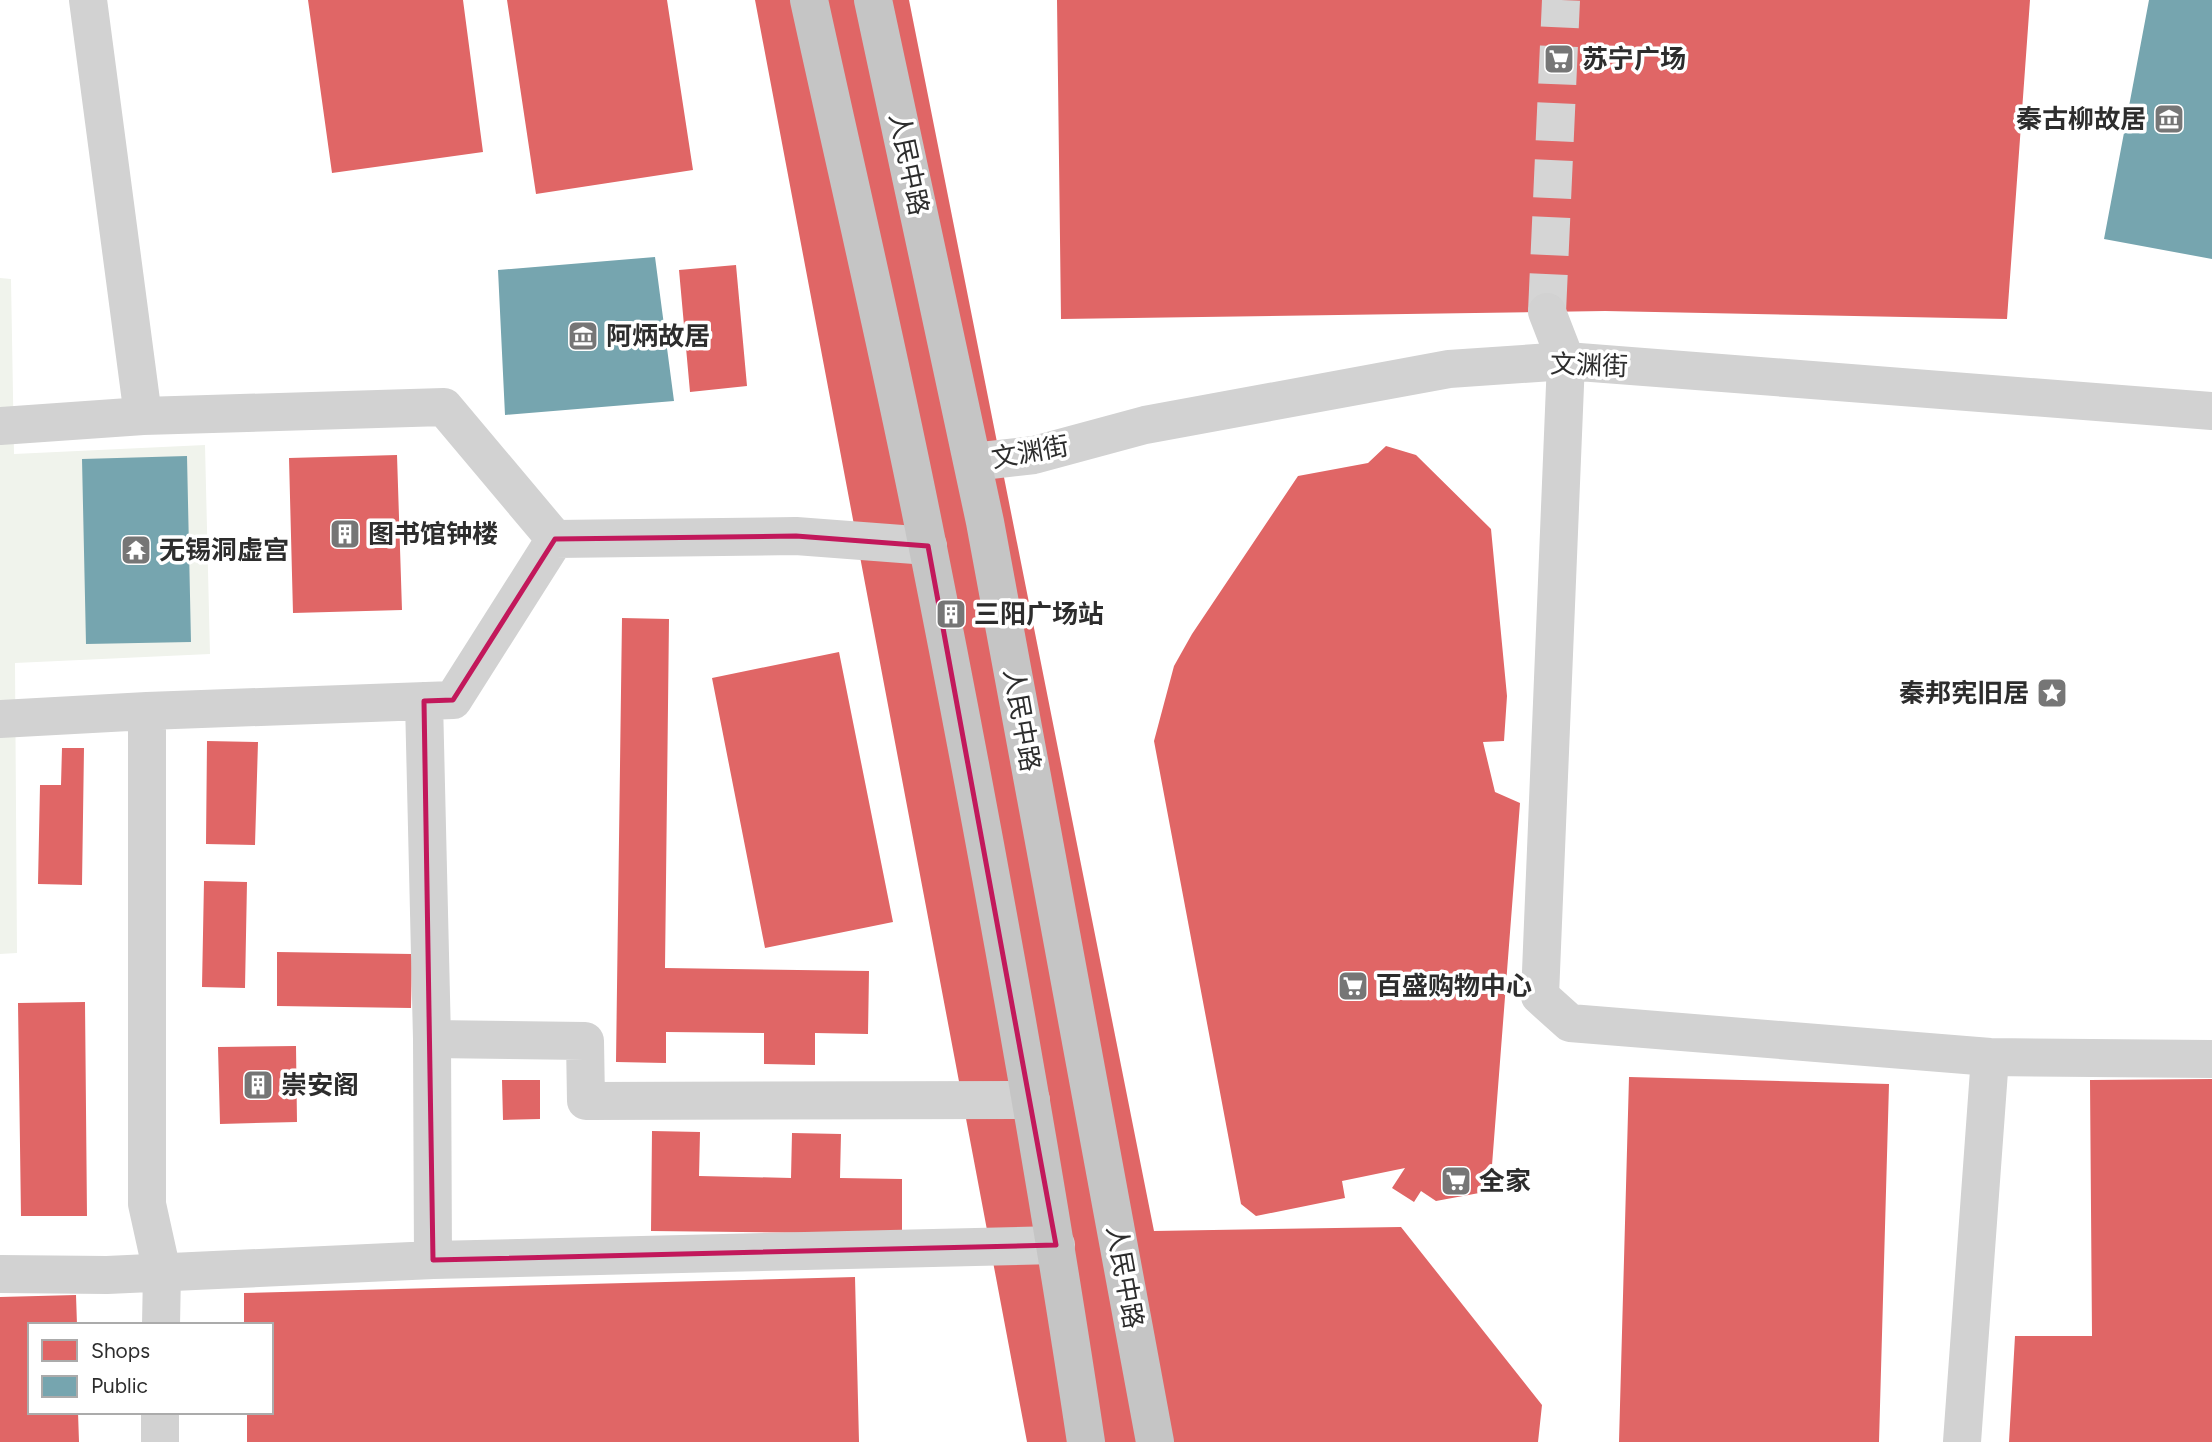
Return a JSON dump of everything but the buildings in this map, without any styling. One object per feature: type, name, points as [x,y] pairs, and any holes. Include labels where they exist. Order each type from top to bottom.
[{"type":"main road","points":[[809,0],[928,546],[1031,1100],[1086,1442]]},
{"type":"main road","name":"人民中路","points":[[873,0],[973,462],[1155,1442]]},
{"type":"street","points":[[88,0],[142,416]]},
{"type":"street","points":[[1547,312],[1566,361],[1540,996],[1570,1023],[1990,1057],[2212,1059]]},
{"type":"street","name":"文渊街","points":[[973,462],[1034,455],[1145,425],[1449,369],[1566,361],[2212,411]]},
{"type":"street","points":[[0,426],[142,416],[444,407],[555,539]]},
{"type":"street","points":[[555,539],[796,536],[928,546]]},
{"type":"street","points":[[0,719],[453,700],[555,539]]},
{"type":"street","points":[[424,701],[432,1039],[433,1260]]},
{"type":"street","points":[[146,711],[147,1204],[162,1272],[162,1323]]},
{"type":"street","points":[[432,1039],[585,1041],[586,1101],[1031,1100]]},
{"type":"street","points":[[1962,1442],[1990,1057]]},
{"type":"street","points":[[0,1274],[162,1272],[433,1260],[1056,1245]]},
{"type":"street","points":[[160,1414],[160,1442]]},
{"type":"highlighted area","points":[[796,536],[928,546],[1056,1245],[433,1260],[424,701],[453,700],[555,539]]},
{"type":"shaded area","points":[[0,278],[11,279],[14,454],[205,445],[210,654],[15,663],[17,953],[0,954]]},
{"type":"tunnel","points":[[1547,312],[1561,0]]},
{"type":"place","name":"苏宁广场","points":[[1559,59]]},
{"type":"place","name":"秦古柳故居","points":[[2169,119]]},
{"type":"place","name":"阿炳故居","points":[[583,336]]},
{"type":"place","name":"图书馆钟楼","points":[[345,534]]},
{"type":"place","name":"无锡洞虚宫","points":[[136,550]]},
{"type":"place","name":"三阳广场站","points":[[951,614]]},
{"type":"place","name":"秦邦宪旧居","points":[[2052,693]]},
{"type":"place","name":"百盛购物中心","points":[[1353,986]]},
{"type":"place","name":"崇安阁","points":[[258,1085]]},
{"type":"place","name":"全家","points":[[1456,1181]]}]
